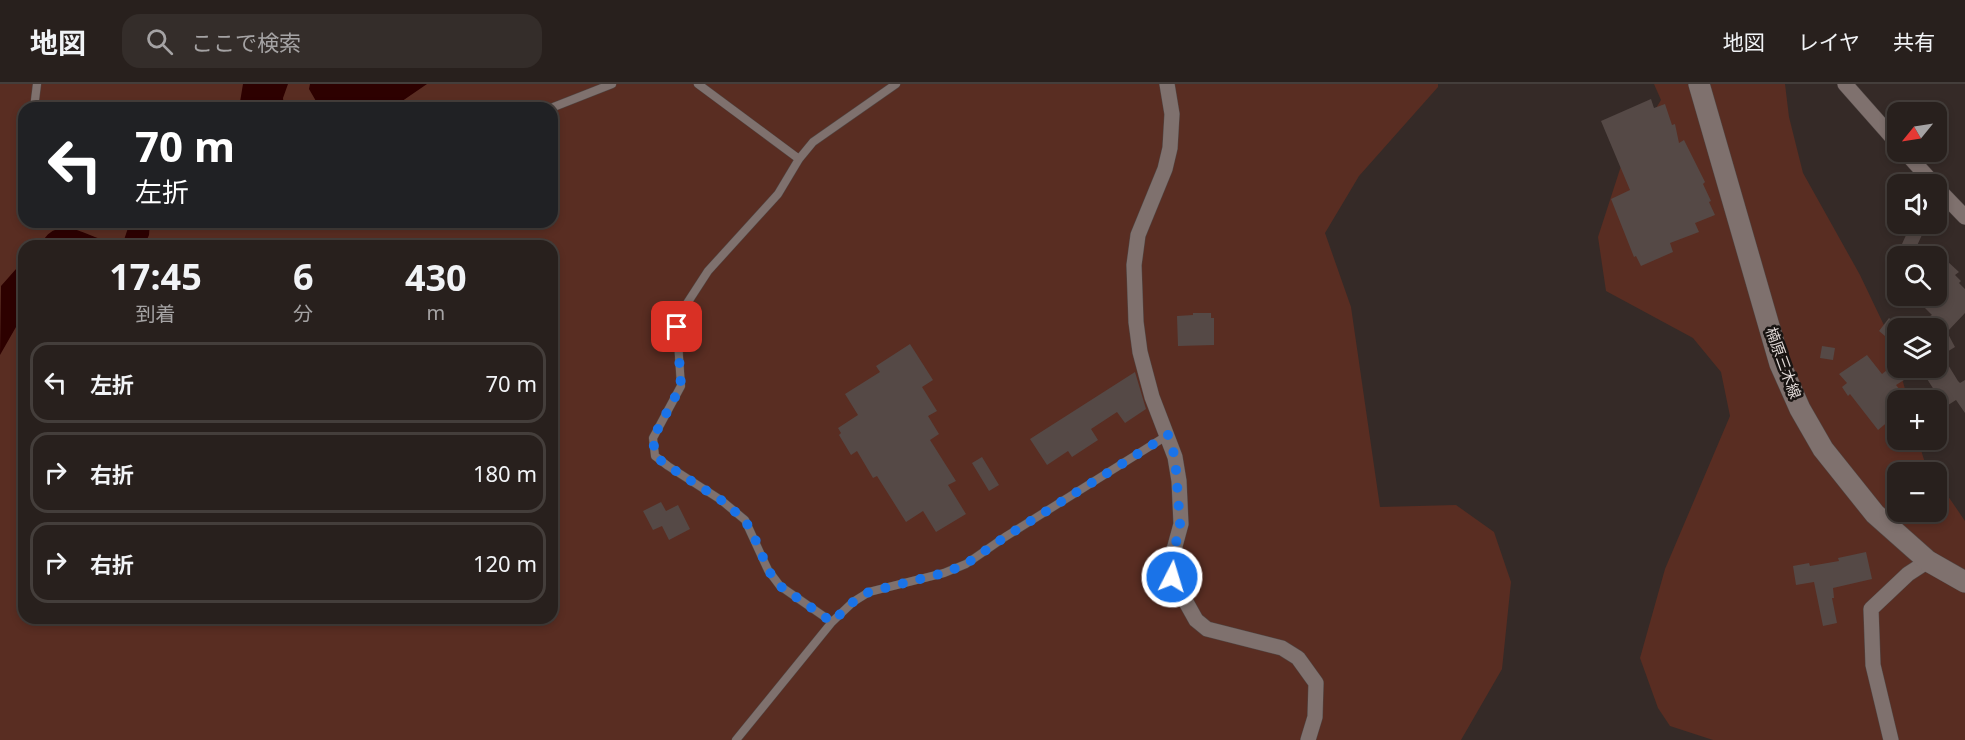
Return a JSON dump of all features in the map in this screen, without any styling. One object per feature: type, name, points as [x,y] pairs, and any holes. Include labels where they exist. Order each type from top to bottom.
[{"type":"main road","name":"楠原三木線","points":[[1699,84],[1780,364],[1800,409],[1823,449],[1875,514],[1928,561],[1965,582]]},
{"type":"street","points":[[1167,84],[1172,114],[1170,148],[1165,169],[1138,236],[1134,265],[1136,322],[1140,352],[1152,397],[1175,457],[1180,524],[1173,557],[1172,577],[1196,620],[1208,628],[1282,648],[1298,658],[1316,683],[1315,717],[1308,740]]},
{"type":"street","points":[[1845,84],[1887,132]]},
{"type":"street","points":[[1914,162],[1924,174]]},
{"type":"street","points":[[1947,198],[1965,217]]},
{"type":"street","points":[[1891,740],[1873,665],[1871,609],[1908,574],[1928,561]]},
{"type":"lane","points":[[35,102],[37,84]]},
{"type":"lane","points":[[558,105],[612,84]]},
{"type":"lane","points":[[698,84],[799,159]]},
{"type":"lane","points":[[832,622],[780,586],[768,570],[745,520],[721,500],[655,456],[653,438],[681,386],[677,327],[684,308],[708,271],[778,194],[799,159],[813,142],[896,84]]},
{"type":"lane","points":[[736,740],[832,622],[853,602],[869,592],[944,573],[966,564],[1168,435]]},
{"type":"shaded area","points":[[0,84],[1438,84],[1438,87],[1359,176],[1325,233],[1351,307],[1380,507],[1456,505],[1494,532],[1511,582],[1502,669],[1461,740],[0,740]]},
{"type":"shaded area","points":[[243,84],[288,84],[283,102],[240,102]]},
{"type":"shaded area","points":[[310,84],[427,84],[401,102],[317,102],[309,89]]},
{"type":"shaded area","points":[[1654,84],[1785,84],[1789,117],[1803,173],[1860,275],[1887,332],[1887,378],[1902,378],[1905,390],[1887,390],[1887,450],[1921,450],[1925,462],[1887,462],[1887,522],[1947,522],[1947,495],[1965,521],[1965,740],[1713,740],[1670,726],[1658,708],[1640,658],[1665,569],[1730,416],[1721,372],[1693,338],[1606,291],[1598,237],[1621,166],[1661,100]]},
{"type":"shaded area","points":[[64,228],[81,231],[104,240],[44,240],[55,230]]},
{"type":"shaded area","points":[[128,228],[150,228],[147,240],[124,240]]},
{"type":"shaded area","points":[[18,267],[18,324],[0,355],[1,286]]},
{"type":"building","points":[[1651,99],[1654,108],[1665,104],[1672,125],[1675,124],[1679,143],[1684,140],[1705,182],[1703,184],[1715,215],[1695,223],[1699,232],[1670,243],[1673,252],[1641,266],[1636,256],[1634,257],[1611,199],[1630,190],[1601,121]]},
{"type":"building","points":[[1906,234],[1922,234],[1917,246],[1902,244]]},
{"type":"building","points":[[1947,261],[1959,272],[1955,275],[1965,289],[1965,313],[1947,332],[1947,318],[1926,318],[1932,315],[1923,306],[1947,306]]},
{"type":"building","points":[[1193,313],[1211,313],[1211,318],[1214,318],[1214,345],[1178,346],[1177,316],[1193,315]]},
{"type":"building","points":[[1887,321],[1887,338],[1879,331]]},
{"type":"building","points":[[1947,332],[1955,347],[1947,352]]},
{"type":"building","points":[[910,344],[933,380],[922,387],[937,411],[928,416],[939,434],[930,440],[956,481],[948,485],[966,514],[936,532],[923,511],[906,522],[877,476],[873,478],[857,451],[851,455],[839,435],[841,433],[838,428],[858,415],[845,394],[880,372],[876,366]]},
{"type":"building","points":[[1822,346],[1835,348],[1833,360],[1820,358]]},
{"type":"building","points":[[1867,355],[1882,374],[1887,370],[1887,378],[1903,378],[1904,380],[1896,385],[1900,390],[1887,390],[1887,422],[1878,430],[1850,394],[1848,396],[1842,387],[1847,383],[1839,374]]},
{"type":"building","points":[[1947,363],[1960,383],[1965,380],[1965,413],[1956,400],[1947,406],[1947,390],[1934,390],[1926,378],[1947,378]]},
{"type":"building","points":[[1135,372],[1146,409],[1125,423],[1117,412],[1091,429],[1098,440],[1072,457],[1068,451],[1047,465],[1030,439]]},
{"type":"building","points":[[982,457],[999,485],[989,491],[972,463]]},
{"type":"building","points":[[661,502],[666,511],[678,505],[690,529],[669,540],[662,526],[653,530],[643,511]]},
{"type":"building","points":[[1866,552],[1872,579],[1833,588],[1834,598],[1832,598],[1837,623],[1823,626],[1814,582],[1796,585],[1793,566],[1809,563],[1810,566],[1839,561],[1838,558]]},
{"type":"route","points":[[677,327],[681,386],[653,438],[655,456],[721,500],[745,520],[768,570],[780,586],[832,622],[853,602],[869,592],[944,573],[966,564],[1062,500],[1168,435],[1179,481],[1180,524],[1173,557],[1172,577]]}]
